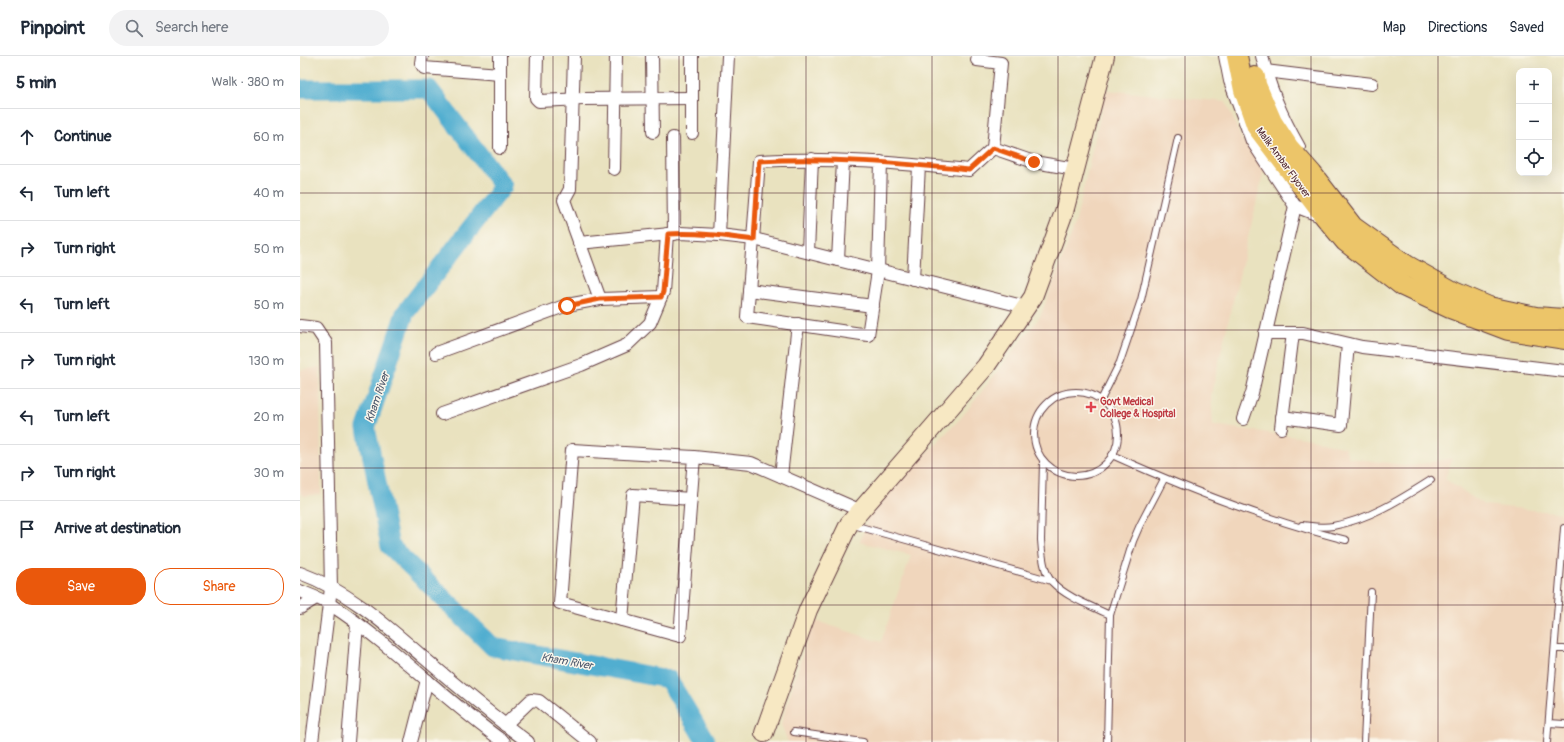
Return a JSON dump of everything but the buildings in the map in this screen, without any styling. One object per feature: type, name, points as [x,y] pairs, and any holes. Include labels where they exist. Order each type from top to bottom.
[{"type":"main road","name":"Malik Ambar Flyover","points":[[1237,56],[1244,90],[1257,127],[1279,157],[1303,183],[1326,218],[1345,241],[1403,286],[1450,308],[1508,330],[1564,339]]},
{"type":"main road","name":"Malik Ambar Flyover","points":[[1250,56],[1256,85],[1272,122],[1289,148],[1303,183]]},
{"type":"main road","points":[[1303,183],[1353,227],[1406,265],[1454,292],[1489,307],[1536,317],[1564,319]]},
{"type":"street","points":[[422,56],[424,68],[500,74]]},
{"type":"street","points":[[500,56],[500,148]]},
{"type":"street","points":[[537,56],[537,100],[692,98]]},
{"type":"street","points":[[574,56],[570,189],[564,200],[600,299]]},
{"type":"street","points":[[614,169],[616,56]]},
{"type":"street","points":[[652,56],[653,132]]},
{"type":"street","points":[[692,56],[692,133]]},
{"type":"street","points":[[719,235],[728,56]]},
{"type":"street","points":[[881,162],[878,271],[868,335],[747,317],[759,161],[812,159],[843,160],[881,162],[969,170],[993,148],[1001,63],[977,60],[978,56]]},
{"type":"street","points":[[764,733],[808,610],[849,524],[858,518],[986,366],[1033,297],[1064,212],[1105,56]]},
{"type":"street","points":[[1225,56],[1230,81],[1252,141],[1303,183]]},
{"type":"street","points":[[1243,419],[1252,393],[1265,333],[1303,183],[1311,162],[1299,147],[1285,122],[1262,56]]},
{"type":"street","points":[[1266,71],[1372,84]]},
{"type":"street","points":[[442,414],[581,365],[627,345],[650,323],[663,292],[671,234],[673,138]]},
{"type":"street","points":[[993,148],[1034,162],[1075,170]]},
{"type":"street","points":[[808,252],[812,159]]},
{"type":"street","points":[[838,260],[843,160]]},
{"type":"street","points":[[913,280],[919,166]]},
{"type":"street","points":[[579,243],[671,234],[719,235],[754,240],[808,252],[913,280],[1026,307]]},
{"type":"street","points":[[749,290],[873,306]]},
{"type":"street","points":[[436,353],[567,306],[600,299],[661,297]]},
{"type":"street","points":[[781,476],[798,324]]},
{"type":"street","points":[[300,326],[316,328],[326,343],[331,588],[312,742]]},
{"type":"street","points":[[1265,333],[1303,333],[1362,347],[1564,371]]},
{"type":"street","points":[[1293,333],[1281,422],[1341,425],[1348,344]]},
{"type":"street","points":[[694,457],[680,636],[560,603],[572,450],[694,457],[751,463],[781,476],[858,518]]},
{"type":"street","points":[[622,620],[633,495],[691,499]]},
{"type":"street","points":[[300,573],[331,588],[374,615],[505,725],[528,742]]},
{"type":"street","points":[[300,591],[329,604],[357,624],[483,727],[504,742]]},
{"type":"street","points":[[300,608],[316,598]]},
{"type":"street","points":[[348,742],[357,624]]},
{"type":"street","points":[[411,742],[427,680]]},
{"type":"street","points":[[505,725],[530,700],[539,702],[590,742]]},
{"type":"lane","points":[[1101,400],[1120,362],[1141,300],[1178,138]]},
{"type":"lane","points":[[1043,462],[1051,468],[1066,475],[1082,476],[1097,471],[1110,459],[1117,444],[1118,428],[1112,412],[1101,400],[1086,393],[1070,392],[1054,398],[1042,408],[1035,424],[1034,440],[1043,462],[1042,551],[1046,571],[1052,581]]},
{"type":"lane","points":[[1112,455],[1164,479],[1197,492],[1292,525],[1346,540]]},
{"type":"lane","points":[[1107,742],[1110,615],[1133,541],[1164,479]]},
{"type":"lane","points":[[1292,525],[1331,527],[1351,521],[1391,505],[1431,480]]},
{"type":"lane","points":[[858,518],[1052,581],[1070,595],[1110,615]]},
{"type":"lane","points":[[1547,742],[1554,649],[1562,583],[1564,528]]},
{"type":"lane","points":[[1364,742],[1371,592]]},
{"type":"lane","points":[[1554,649],[1564,649]]},
{"type":"lane","points":[[1549,723],[1564,724]]},
{"type":"lane","points":[[794,732],[863,742]]},
{"type":"shaded area","name":"Govt Medical College & Hospital","points":[[1106,90],[1226,102],[1242,140],[1265,166],[1211,395],[1213,425],[1312,439],[1345,448],[1349,458],[1412,466],[1452,458],[1445,479],[1484,505],[1564,513],[1564,742],[788,742],[781,724],[813,620],[881,642],[911,555],[860,542],[870,510],[961,418],[1040,317],[1075,225]]},
{"type":"shaded area","points":[[320,367],[321,494],[304,496],[300,493],[300,370]]},
{"type":"waterway","name":"Kham River","points":[[300,89],[429,89],[503,186],[405,313],[366,428],[390,546],[493,647],[668,679],[706,742]]},
{"type":"place","name":"Govt Medical College & Hospital","points":[[1091,407]]},
{"type":"route","points":[[567,306],[600,299],[661,297],[663,292],[668,234],[680,233],[719,235],[754,240],[759,161],[796,159],[881,162],[969,170],[993,148],[1034,162]]}]
